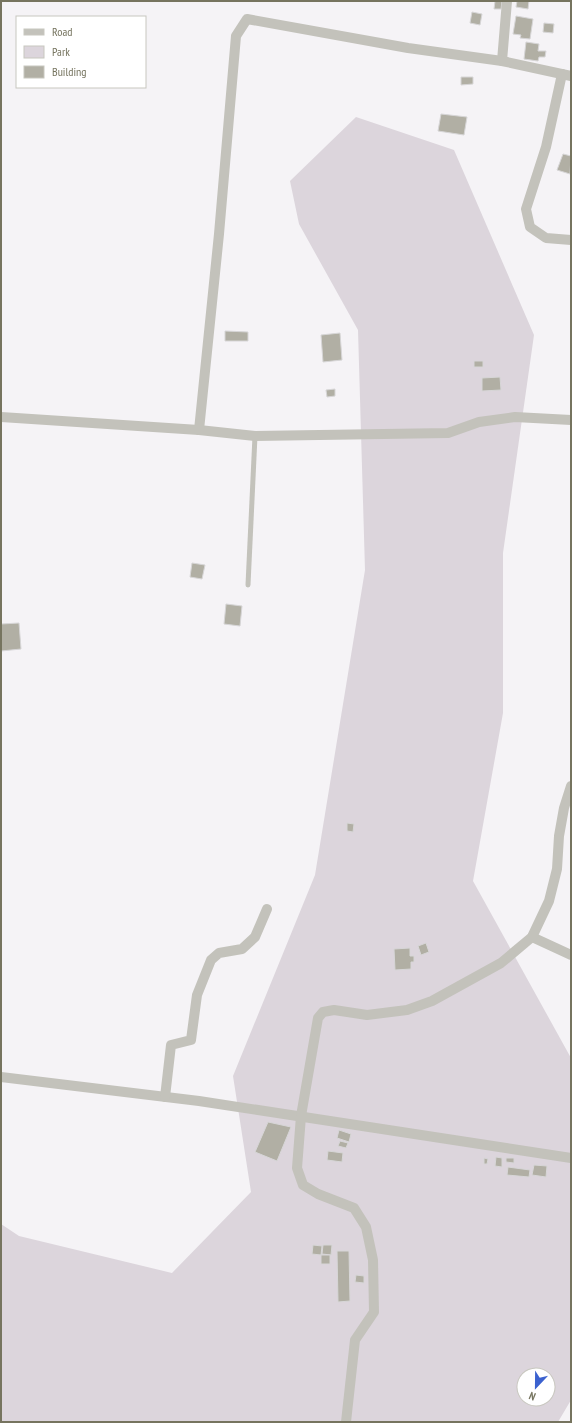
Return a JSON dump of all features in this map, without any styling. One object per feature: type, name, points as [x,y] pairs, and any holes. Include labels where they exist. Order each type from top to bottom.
[{"type":"street","points":[[502,61],[508,1]]},
{"type":"street","points":[[199,430],[219,234],[236,36],[247,19],[408,48],[502,61],[567,75],[526,209],[530,227],[546,238],[571,240]]},
{"type":"street","points":[[1,417],[199,430],[255,436],[448,432],[479,422],[515,417],[571,420]]},
{"type":"street","points":[[346,1422],[355,1340],[374,1312],[373,1260],[366,1227],[354,1208],[318,1194],[303,1185],[297,1168],[301,1116],[318,1018],[323,1012],[334,1010],[367,1015],[407,1010],[432,1000],[500,963],[532,936],[549,901],[557,870],[559,836],[564,808],[571,786]]},
{"type":"street","points":[[165,1097],[171,1045],[191,1040],[197,995],[211,960],[220,953],[242,949],[255,937],[267,909]]},
{"type":"street","points":[[532,936],[571,955]]},
{"type":"street","points":[[1,1077],[165,1097],[301,1116],[571,1158]]},
{"type":"lane","points":[[248,585],[255,436]]},
{"type":"green space","points":[[356,117],[454,150],[534,335],[503,553],[503,713],[473,881],[571,1058],[571,1400],[558,1422],[1,1422],[1,1224],[19,1236],[172,1273],[251,1192],[233,1076],[315,875],[365,570],[358,330],[299,224],[290,181]]},
{"type":"building","points":[[495,1],[502,1],[501,9],[494,9]]},
{"type":"building","points":[[517,1],[529,1],[528,9],[516,7]]},
{"type":"building","points":[[472,12],[482,14],[480,25],[470,23]]},
{"type":"building","points":[[516,16],[533,19],[530,39],[520,38],[521,35],[513,34]]},
{"type":"building","points":[[544,23],[554,24],[553,33],[543,32]]},
{"type":"building","points":[[526,42],[539,44],[538,51],[546,51],[545,57],[539,57],[538,61],[524,59]]},
{"type":"building","points":[[461,77],[473,77],[473,84],[461,85]]},
{"type":"building","points":[[441,114],[467,117],[464,135],[438,131]]},
{"type":"building","points":[[563,154],[571,156],[570,174],[557,170]]},
{"type":"building","points":[[225,331],[248,332],[248,341],[225,341]]},
{"type":"building","points":[[340,333],[342,360],[323,362],[321,335]]},
{"type":"building","points":[[474,361],[483,361],[483,367],[474,367]]},
{"type":"building","points":[[500,377],[501,390],[482,391],[482,378]]},
{"type":"building","points":[[335,389],[335,396],[327,397],[326,390]]},
{"type":"building","points":[[192,563],[205,565],[202,579],[190,577]]},
{"type":"building","points":[[226,604],[242,606],[240,626],[224,624]]},
{"type":"building","points":[[19,623],[21,649],[1,651],[1,624]]},
{"type":"building","points":[[347,823],[354,824],[353,832],[347,831]]},
{"type":"building","points":[[426,943],[429,952],[421,955],[418,946]]},
{"type":"building","points":[[410,948],[410,956],[414,956],[414,962],[411,962],[411,969],[395,970],[394,949]]},
{"type":"building","points":[[268,1122],[291,1127],[277,1161],[255,1152]]},
{"type":"building","points":[[339,1130],[351,1134],[349,1142],[337,1138]]},
{"type":"building","points":[[340,1141],[348,1143],[346,1148],[338,1146]]},
{"type":"building","points":[[328,1151],[343,1153],[342,1162],[327,1160]]},
{"type":"building","points":[[496,1157],[502,1158],[502,1167],[495,1166]]},
{"type":"building","points":[[484,1158],[488,1159],[487,1164],[484,1164]]},
{"type":"building","points":[[506,1158],[514,1158],[514,1163],[506,1162]]},
{"type":"building","points":[[534,1165],[547,1166],[546,1177],[532,1175]]},
{"type":"building","points":[[508,1167],[530,1170],[529,1177],[507,1175]]},
{"type":"building","points":[[313,1245],[322,1246],[321,1255],[312,1254]]},
{"type":"building","points":[[323,1245],[332,1245],[331,1255],[322,1254]]},
{"type":"building","points":[[337,1251],[349,1251],[350,1301],[338,1302]]},
{"type":"building","points":[[321,1255],[330,1255],[330,1264],[321,1264]]},
{"type":"building","points":[[356,1275],[364,1276],[364,1283],[355,1282]]}]
